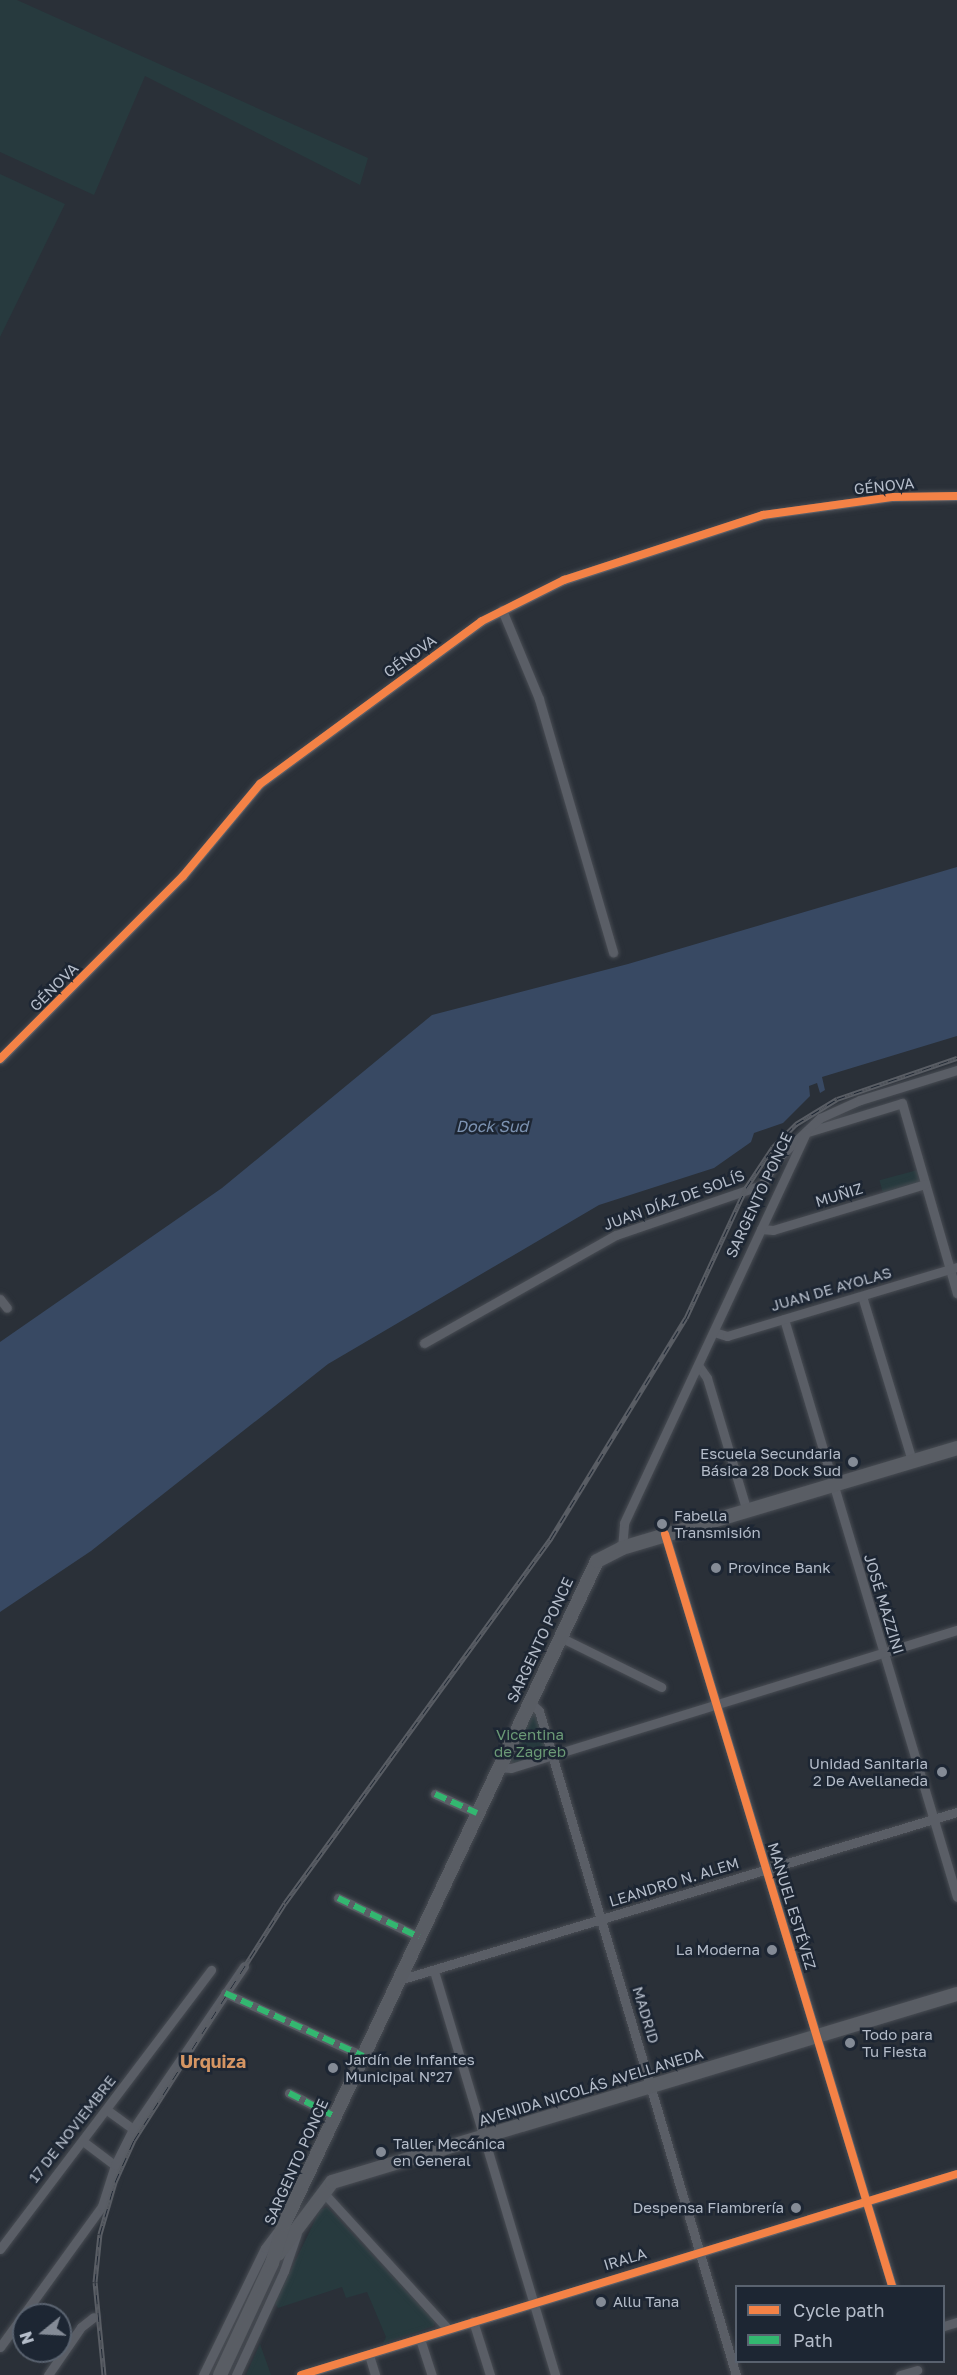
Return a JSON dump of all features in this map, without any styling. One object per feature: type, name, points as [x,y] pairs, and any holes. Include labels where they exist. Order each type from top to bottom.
[{"type":"main road","points":[[622,1548],[957,1448]]},
{"type":"main road","name":"SARGENTO PONCE","points":[[272,2263],[284,2224],[593,1568],[602,1556],[622,1548]]},
{"type":"main road","name":"AVENIDA NICOLÁS AVELLANEDA","points":[[327,2187],[484,2136],[957,1994]]},
{"type":"main road","points":[[220,2375],[272,2263],[327,2187],[315,2176],[311,2167]]},
{"type":"street","name":"GÉNOVA","points":[[0,1059],[183,876],[260,784],[309,744],[502,610],[564,580],[594,573],[763,514],[892,497],[957,496]]},
{"type":"street","points":[[502,610],[539,699],[613,952]]},
{"type":"street","name":"JUAN DÍAZ DE SOLÍS","points":[[424,1342],[616,1235],[762,1185],[776,1160],[820,1118],[860,1100],[957,1070]]},
{"type":"street","name":"SARGENTO PONCE","points":[[622,1548],[624,1523],[806,1132],[899,1101],[925,1184]]},
{"type":"street","points":[[925,1184],[953,1268],[957,1293]]},
{"type":"street","name":"MUÑIZ","points":[[761,1229],[773,1230],[925,1184]]},
{"type":"street","name":"JUAN DE AYOLAS","points":[[714,1332],[727,1335],[953,1268]]},
{"type":"street","points":[[862,1296],[912,1461]]},
{"type":"street","points":[[0,1299],[7,1308]]},
{"type":"street","name":"JOSÉ MAZZINI","points":[[784,1318],[957,1897]]},
{"type":"street","points":[[699,1365],[707,1377],[747,1511]]},
{"type":"street","name":"MANUEL ESTÉVEZ","points":[[665,1534],[892,2285]]},
{"type":"street","points":[[498,1767],[511,1768],[957,1630]]},
{"type":"street","points":[[560,1637],[661,1687]]},
{"type":"street","name":"MADRID","points":[[530,1702],[539,1711],[652,2085],[736,2375]]},
{"type":"street","points":[[435,1794],[477,1814]]},
{"type":"street","name":"LEANDRO N. ALEM","points":[[399,1980],[957,1812]]},
{"type":"street","points":[[338,1898],[419,1937]]},
{"type":"street","points":[[0,2347],[102,2206],[115,2165],[133,2129],[244,1966]]},
{"type":"street","name":"17 DE NOVIEMBRE","points":[[0,2249],[72,2150],[84,2142],[211,1970]]},
{"type":"street","points":[[434,1971],[555,2375]]},
{"type":"street","points":[[225,1993],[363,2056]]},
{"type":"street","points":[[289,2093],[334,2116]]},
{"type":"street","points":[[106,2110],[133,2129]]},
{"type":"street","points":[[84,2142],[115,2165]]},
{"type":"street","name":"IRALA","points":[[302,2375],[318,2373],[533,2301],[957,2174]]},
{"type":"street","points":[[327,2187],[448,2329]]},
{"type":"street","points":[[236,2375],[284,2271],[301,2223]]},
{"type":"street","points":[[203,2375],[265,2248],[284,2224]]},
{"type":"street","points":[[48,2375],[81,2327],[94,2317]]},
{"type":"street","points":[[473,2321],[490,2375]]},
{"type":"street","points":[[420,2339],[432,2375]]},
{"type":"street","points":[[369,2355],[375,2375]]},
{"type":"street","points":[[900,2375],[917,2369]]},
{"type":"green space","points":[[0,0],[17,0],[368,158],[360,185],[145,76],[94,195],[0,152]]},
{"type":"green space","points":[[0,174],[65,204],[0,337]]},
{"type":"green space","points":[[921,1169],[925,1184],[884,1196],[879,1180]]},
{"type":"green space","name":"Vicentina de Zagreb","points":[[530,1702],[536,1707],[552,1754],[506,1768]]},
{"type":"green space","points":[[327,2207],[435,2322],[434,2326],[383,2343],[386,2337],[367,2292],[346,2298],[342,2287],[278,2308],[275,2303],[320,2210]]},
{"type":"green space","points":[[260,2344],[271,2375],[246,2375]]},
{"type":"water","name":"Dock Sud","points":[[957,867],[957,1036],[822,1077],[825,1090],[820,1093],[817,1083],[809,1086],[810,1096],[783,1123],[754,1133],[751,1142],[714,1168],[599,1205],[328,1364],[91,1551],[0,1612],[0,1342],[222,1188],[432,1015],[628,964]]},
{"type":"railway","points":[[104,2375],[95,2282],[100,2234],[115,2182],[134,2140],[285,1903],[551,1538],[686,1318],[746,1188],[773,1147],[796,1124],[837,1099],[957,1058]]},
{"type":"marked path","points":[[435,1794],[477,1813]]},
{"type":"marked path","points":[[338,1898],[419,1937]]},
{"type":"marked path","points":[[225,1993],[363,2056]]},
{"type":"marked path","points":[[289,2093],[334,2116]]},
{"type":"cycle path","points":[[0,1059],[183,876],[260,784],[482,621],[564,580],[763,515],[892,497],[957,496]]},
{"type":"cycle path","points":[[665,1534],[892,2285]]},
{"type":"cycle path","points":[[301,2375],[957,2174]]},
{"type":"place","name":"Escuela Secundaria Básica 28 Dock Sud","points":[[853,1462]]},
{"type":"place","name":"Fabella Transmisión","points":[[662,1524]]},
{"type":"place","name":"Province Bank","points":[[716,1568]]},
{"type":"place","name":"Unidad Sanitaria 2 De Avellaneda","points":[[942,1772]]},
{"type":"place","name":"La Moderna","points":[[772,1950]]},
{"type":"place","name":"Todo para Tu Fiesta","points":[[850,2043]]},
{"type":"place","name":"Jardín de Infantes Municipal N°27","points":[[333,2068]]},
{"type":"place","name":"Taller Mecánica en General","points":[[381,2152]]},
{"type":"place","name":"Despensa Fiambrería","points":[[796,2208]]},
{"type":"place","name":"Allu Tana","points":[[601,2302]]},
{"type":"district","name":"Urquiza","points":[[213,2061]]}]
